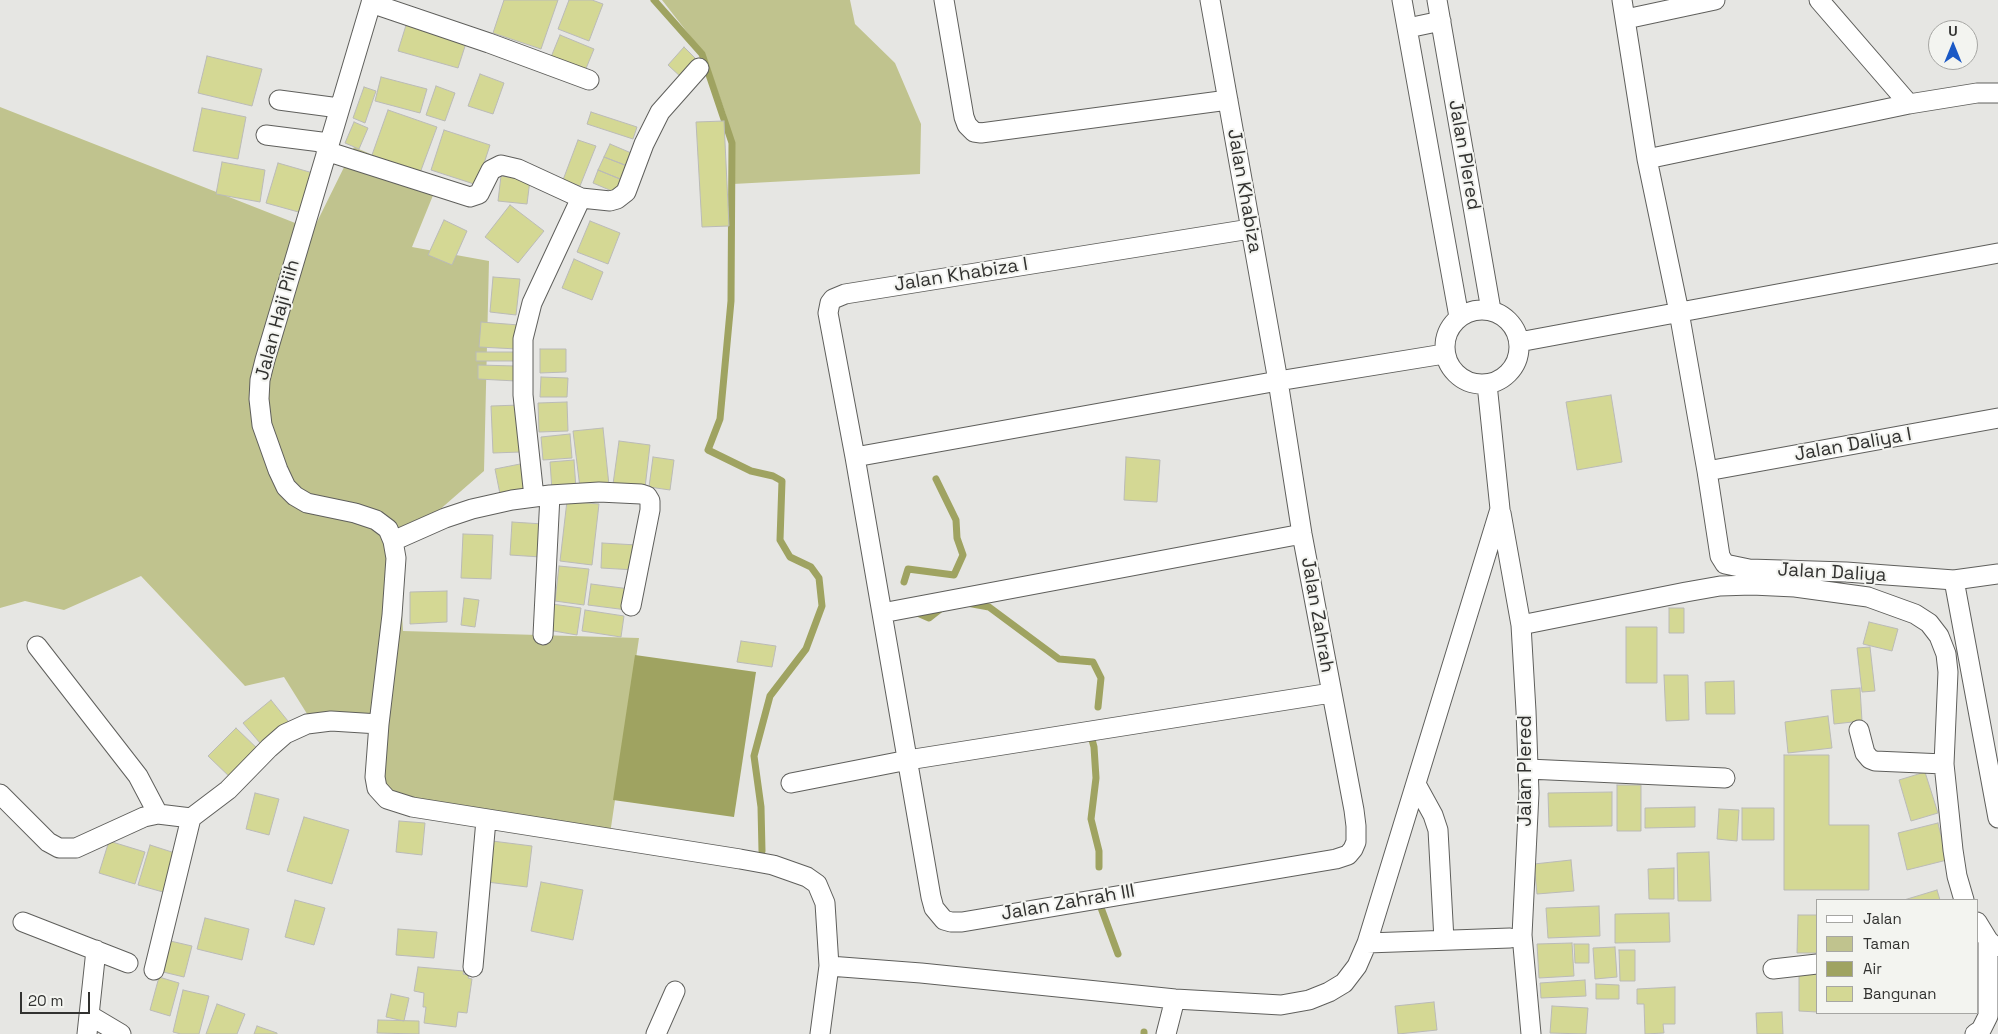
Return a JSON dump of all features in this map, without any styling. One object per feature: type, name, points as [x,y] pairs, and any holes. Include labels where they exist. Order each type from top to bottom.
[{"type":"street","points":[[944,0],[964,117],[966,125],[974,132],[981,133],[1228,100]]},
{"type":"street","name":"Jalan Khabiza","points":[[1210,0],[1278,381]]},
{"type":"street","points":[[1402,0],[1459,317]]},
{"type":"street","name":"Jalan Plered","points":[[1437,0],[1491,310]]},
{"type":"street","name":"Jalan Daliya","points":[[1622,0],[1647,159],[1678,312],[1707,471],[1720,556],[1725,564],[1750,569],[1846,572],[1954,580]]},
{"type":"street","points":[[1626,19],[1715,0]]},
{"type":"street","points":[[1819,0],[1909,104]]},
{"type":"street","points":[[372,1],[588,80]]},
{"type":"street","name":"Jalan Haji Piih","points":[[372,1],[262,374],[260,414],[278,470],[286,487],[295,496],[307,503],[356,513],[376,520],[388,529],[393,541]]},
{"type":"street","points":[[1408,28],[1441,21]]},
{"type":"street","points":[[266,135],[328,147],[470,197],[479,194],[492,170],[501,166],[518,169],[581,198],[617,199],[626,192],[646,138],[660,112],[699,68]]},
{"type":"street","points":[[1647,159],[1909,104],[1977,93],[1998,93]]},
{"type":"street","points":[[279,100],[339,108]]},
{"type":"street","points":[[542,634],[542,496],[523,394],[523,339],[532,303],[581,198]]},
{"type":"street","name":"Jalan Khabiza I","points":[[856,456],[828,313],[828,308],[833,299],[845,294],[1250,229]]},
{"type":"street","points":[[1519,342],[1998,253]]},
{"type":"street","points":[[1474,310],[1491,310],[1504,317],[1514,328],[1519,342],[1518,356],[1512,369],[1501,379],[1487,384],[1472,383],[1459,377],[1449,366],[1444,354],[1444,339],[1450,326],[1459,317],[1474,310]]},
{"type":"street","points":[[856,456],[1278,381],[1444,354]]},
{"type":"street","name":"Jalan Zahrah","points":[[1278,381],[1302,534],[1356,826],[1356,842],[1353,849]]},
{"type":"street","name":"Jalan Plered","points":[[1487,384],[1500,510],[1521,625],[1529,793],[1522,935],[1530,1034]]},
{"type":"street","name":"Jalan Daliya I","points":[[1707,471],[1998,418]]},
{"type":"street","name":"Jalan Zahrah III","points":[[856,456],[932,898],[938,915],[950,922],[1336,858],[1348,855],[1353,849]]},
{"type":"street","points":[[631,606],[650,510],[650,501],[647,496],[641,494],[599,492],[542,496],[472,509],[445,518],[393,541],[396,558],[392,616],[379,724],[375,777],[377,788],[387,799],[395,803],[486,820],[740,858],[773,865],[807,877],[817,884],[825,903],[829,966],[820,1034]]},
{"type":"street","points":[[829,966],[921,973],[1175,999],[1281,1005],[1310,1000],[1344,983],[1357,966],[1367,943],[1500,510]]},
{"type":"street","points":[[882,614],[1302,534]]},
{"type":"street","points":[[1998,574],[1954,580],[1991,742],[1998,818]]},
{"type":"street","points":[[1521,625],[1720,586],[1752,585],[1795,587],[1868,597],[1916,614],[1929,623],[1939,636],[1946,654],[1948,672],[1944,764],[1953,850],[1957,876],[1964,899]]},
{"type":"street","points":[[37,646],[138,776],[158,814]]},
{"type":"street","points":[[791,783],[908,760],[1331,693]]},
{"type":"street","points":[[0,794],[48,842],[59,848],[68,849],[84,846],[134,820],[158,814],[191,818],[200,813],[234,784],[285,734],[307,724],[331,721],[379,724]]},
{"type":"street","points":[[1859,730],[1865,753],[1870,759],[1875,761],[1944,764]]},
{"type":"street","points":[[1528,769],[1725,778]]},
{"type":"street","points":[[1416,784],[1433,815],[1438,830],[1444,940]]},
{"type":"street","points":[[154,970],[191,818]]},
{"type":"street","points":[[473,967],[486,820]]},
{"type":"street","points":[[23,922],[128,962]]},
{"type":"street","points":[[1975,1034],[1981,1030],[1988,1016],[1985,936]]},
{"type":"street","points":[[1367,943],[1510,938]]},
{"type":"street","points":[[87,1034],[96,950]]},
{"type":"street","points":[[1773,969],[1816,964]]},
{"type":"street","points":[[656,1034],[675,991]]},
{"type":"street","points":[[1166,1034],[1175,999]]},
{"type":"street","points":[[89,1015],[122,1034]]},
{"type":"green space","points":[[662,0],[850,0],[855,24],[895,63],[921,124],[920,174],[733,184],[726,115],[705,55]]},
{"type":"green space","points":[[0,107],[313,230],[354,147],[438,183],[412,247],[489,261],[484,471],[398,546],[403,631],[639,638],[610,834],[386,792],[366,725],[314,725],[284,677],[245,686],[141,576],[64,610],[25,601],[0,608]]},
{"type":"water","points":[[635,655],[756,672],[734,817],[613,800]]},
{"type":"building","points":[[504,0],[558,0],[541,49],[493,33]]},
{"type":"building","points":[[569,0],[592,0],[603,4],[589,41],[558,29]]},
{"type":"building","points":[[407,22],[467,40],[458,68],[398,51]]},
{"type":"building","points":[[560,35],[594,49],[585,71],[551,57]]},
{"type":"building","points":[[684,47],[699,62],[683,79],[668,65]]},
{"type":"building","points":[[207,56],[262,69],[252,106],[198,93]]},
{"type":"building","points":[[480,74],[504,83],[493,114],[468,106]]},
{"type":"building","points":[[381,77],[427,89],[420,113],[375,101]]},
{"type":"building","points":[[436,86],[455,93],[445,121],[426,115]]},
{"type":"building","points":[[364,87],[376,91],[365,123],[353,118]]},
{"type":"building","points":[[202,108],[246,117],[238,159],[193,151]]},
{"type":"building","points":[[388,110],[437,127],[420,173],[372,155]]},
{"type":"building","points":[[591,112],[637,127],[633,139],[587,124]]},
{"type":"building","points":[[724,121],[729,226],[702,227],[696,122]]},
{"type":"building","points":[[354,122],[368,128],[359,149],[345,143]]},
{"type":"building","points":[[444,130],[490,145],[477,185],[431,170]]},
{"type":"building","points":[[578,140],[596,146],[580,186],[563,180]]},
{"type":"building","points":[[610,144],[636,155],[630,167],[604,157]]},
{"type":"building","points":[[604,157],[630,167],[625,181],[598,170]]},
{"type":"building","points":[[222,162],[265,170],[260,202],[216,194]]},
{"type":"building","points":[[278,163],[313,173],[302,213],[266,203]]},
{"type":"building","points":[[598,170],[625,181],[619,194],[593,183]]},
{"type":"building","points":[[501,176],[530,180],[527,204],[498,201]]},
{"type":"building","points":[[510,205],[544,231],[518,263],[485,237]]},
{"type":"building","points":[[444,220],[467,231],[452,265],[428,255]]},
{"type":"building","points":[[590,221],[620,233],[608,264],[577,252]]},
{"type":"building","points":[[574,259],[603,272],[592,300],[562,288]]},
{"type":"building","points":[[493,277],[520,279],[516,315],[490,312]]},
{"type":"building","points":[[481,322],[519,325],[517,349],[479,347]]},
{"type":"building","points":[[540,349],[566,349],[566,372],[540,373]]},
{"type":"building","points":[[476,352],[517,352],[517,361],[476,361]]},
{"type":"building","points":[[478,365],[516,366],[516,381],[478,379]]},
{"type":"building","points":[[541,377],[568,378],[567,397],[540,397]]},
{"type":"building","points":[[1611,395],[1622,462],[1577,470],[1566,402]]},
{"type":"building","points":[[567,402],[568,431],[539,432],[538,403]]},
{"type":"building","points":[[520,405],[521,452],[493,453],[491,406]]},
{"type":"building","points":[[603,428],[609,485],[580,488],[573,431]]},
{"type":"building","points":[[570,434],[572,458],[543,460],[541,437]]},
{"type":"building","points":[[619,441],[650,445],[645,488],[613,484]]},
{"type":"building","points":[[653,457],[674,460],[670,490],[649,487]]},
{"type":"building","points":[[1126,457],[1160,460],[1157,502],[1124,500]]},
{"type":"building","points":[[574,460],[576,489],[552,491],[550,462]]},
{"type":"building","points":[[525,463],[531,493],[501,499],[495,469]]},
{"type":"building","points":[[567,501],[599,504],[592,565],[560,561]]},
{"type":"building","points":[[512,522],[543,524],[541,557],[510,555]]},
{"type":"building","points":[[463,534],[493,535],[491,579],[461,578]]},
{"type":"building","points":[[602,543],[637,545],[635,570],[601,568]]},
{"type":"building","points":[[559,566],[589,569],[584,605],[555,601]]},
{"type":"building","points":[[591,584],[630,589],[627,610],[588,605]]},
{"type":"building","points":[[447,591],[447,622],[410,624],[410,592]]},
{"type":"building","points":[[464,598],[479,600],[475,627],[461,625]]},
{"type":"building","points":[[552,604],[581,608],[577,635],[548,630]]},
{"type":"building","points":[[1669,608],[1684,608],[1684,633],[1669,633]]},
{"type":"building","points":[[585,610],[624,616],[621,637],[582,631]]},
{"type":"building","points":[[1869,622],[1898,629],[1892,651],[1863,644]]},
{"type":"building","points":[[1626,627],[1657,627],[1657,683],[1626,683]]},
{"type":"building","points":[[741,641],[776,646],[772,667],[737,662]]},
{"type":"building","points":[[1870,647],[1875,691],[1862,692],[1857,648]]},
{"type":"building","points":[[1664,675],[1688,675],[1689,720],[1666,721]]},
{"type":"building","points":[[1734,681],[1735,714],[1706,714],[1705,682]]},
{"type":"building","points":[[1860,688],[1862,721],[1834,724],[1831,690]]},
{"type":"building","points":[[271,700],[292,726],[265,749],[243,723]]},
{"type":"building","points":[[1828,716],[1832,748],[1788,753],[1785,722]]},
{"type":"building","points":[[236,728],[262,753],[234,781],[208,756]]},
{"type":"building","points":[[1784,755],[1829,755],[1829,825],[1869,825],[1869,890],[1784,890]]},
{"type":"building","points":[[1925,772],[1938,813],[1911,821],[1899,780]]},
{"type":"building","points":[[1617,785],[1641,785],[1641,831],[1617,831]]},
{"type":"building","points":[[1612,792],[1612,826],[1549,827],[1548,793]]},
{"type":"building","points":[[255,793],[279,799],[269,835],[246,829]]},
{"type":"building","points":[[1695,807],[1695,827],[1645,828],[1645,808]]},
{"type":"building","points":[[1742,808],[1774,808],[1774,840],[1742,840]]},
{"type":"building","points":[[1719,809],[1739,810],[1737,841],[1717,839]]},
{"type":"building","points":[[304,817],[349,830],[332,884],[287,871]]},
{"type":"building","points":[[399,821],[425,823],[422,855],[396,852]]},
{"type":"building","points":[[1938,823],[1947,860],[1907,870],[1898,833]]},
{"type":"building","points":[[109,841],[145,852],[135,884],[99,873]]},
{"type":"building","points":[[492,841],[532,846],[527,887],[487,882]]},
{"type":"building","points":[[150,845],[175,853],[163,892],[138,885]]},
{"type":"building","points":[[1709,852],[1711,901],[1678,901],[1677,853]]},
{"type":"building","points":[[1571,860],[1574,891],[1537,894],[1534,864]]},
{"type":"building","points":[[1674,868],[1674,899],[1649,899],[1648,869]]},
{"type":"building","points":[[541,882],[583,890],[573,940],[531,931]]},
{"type":"building","points":[[1937,890],[1940,899],[1907,899]]},
{"type":"building","points":[[295,900],[325,908],[314,945],[285,937]]},
{"type":"building","points":[[1599,906],[1600,936],[1548,938],[1546,908]]},
{"type":"building","points":[[1669,913],[1670,942],[1615,943],[1615,914]]},
{"type":"building","points":[[1798,915],[1816,915],[1816,953],[1797,953]]},
{"type":"building","points":[[205,918],[249,929],[242,960],[197,949]]},
{"type":"building","points":[[398,929],[437,932],[434,958],[396,955]]},
{"type":"building","points":[[166,940],[192,946],[184,977],[159,971]]},
{"type":"building","points":[[1572,943],[1574,976],[1539,978],[1537,944]]},
{"type":"building","points":[[1574,944],[1589,944],[1589,963],[1575,963]]},
{"type":"building","points":[[1615,947],[1617,977],[1595,979],[1593,948]]},
{"type":"building","points":[[1619,950],[1635,950],[1635,981],[1620,981]]},
{"type":"building","points":[[418,967],[464,971],[463,974],[469,975],[468,978],[472,979],[467,1013],[458,1012],[456,1027],[424,1023],[426,1007],[423,1007],[424,993],[414,991]]},
{"type":"building","points":[[1799,972],[1816,972],[1816,1012],[1799,1011]]},
{"type":"building","points":[[159,977],[179,983],[170,1016],[150,1010]]},
{"type":"building","points":[[1585,980],[1586,996],[1541,998],[1540,983]]},
{"type":"building","points":[[1596,984],[1619,985],[1619,999],[1596,999]]},
{"type":"building","points":[[1675,987],[1675,1024],[1663,1024],[1664,1033],[1645,1034],[1644,1004],[1637,1004],[1637,989]]},
{"type":"building","points":[[183,990],[209,996],[199,1034],[173,1032]]},
{"type":"building","points":[[391,994],[409,998],[404,1021],[386,1017]]},
{"type":"building","points":[[1434,1002],[1437,1030],[1398,1034],[1395,1006]]},
{"type":"building","points":[[217,1004],[245,1014],[237,1034],[206,1034]]},
{"type":"building","points":[[1552,1006],[1588,1008],[1586,1034],[1550,1033]]},
{"type":"building","points":[[1782,1012],[1783,1034],[1757,1034],[1756,1013]]},
{"type":"building","points":[[378,1020],[419,1021],[419,1034],[377,1033]]},
{"type":"building","points":[[257,1026],[277,1033],[277,1034],[254,1034]]},
{"type":"waterway","points":[[654,0],[702,54],[732,143],[731,301],[720,419],[708,450],[751,471],[773,476],[782,481],[780,540],[790,557],[811,567],[819,578],[822,606],[806,649],[770,696],[754,756],[761,807],[762,851]]},
{"type":"waterway","points":[[904,582],[908,569],[954,575],[963,555],[957,538],[956,520],[936,479]]},
{"type":"waterway","points":[[967,603],[989,607],[1059,659],[1093,662],[1101,678],[1098,707]]},
{"type":"waterway","points":[[913,611],[929,618],[943,607]]},
{"type":"waterway","points":[[1091,736],[1094,747],[1096,778],[1091,819],[1099,851],[1099,867]]},
{"type":"waterway","points":[[1100,905],[1118,954]]}]
